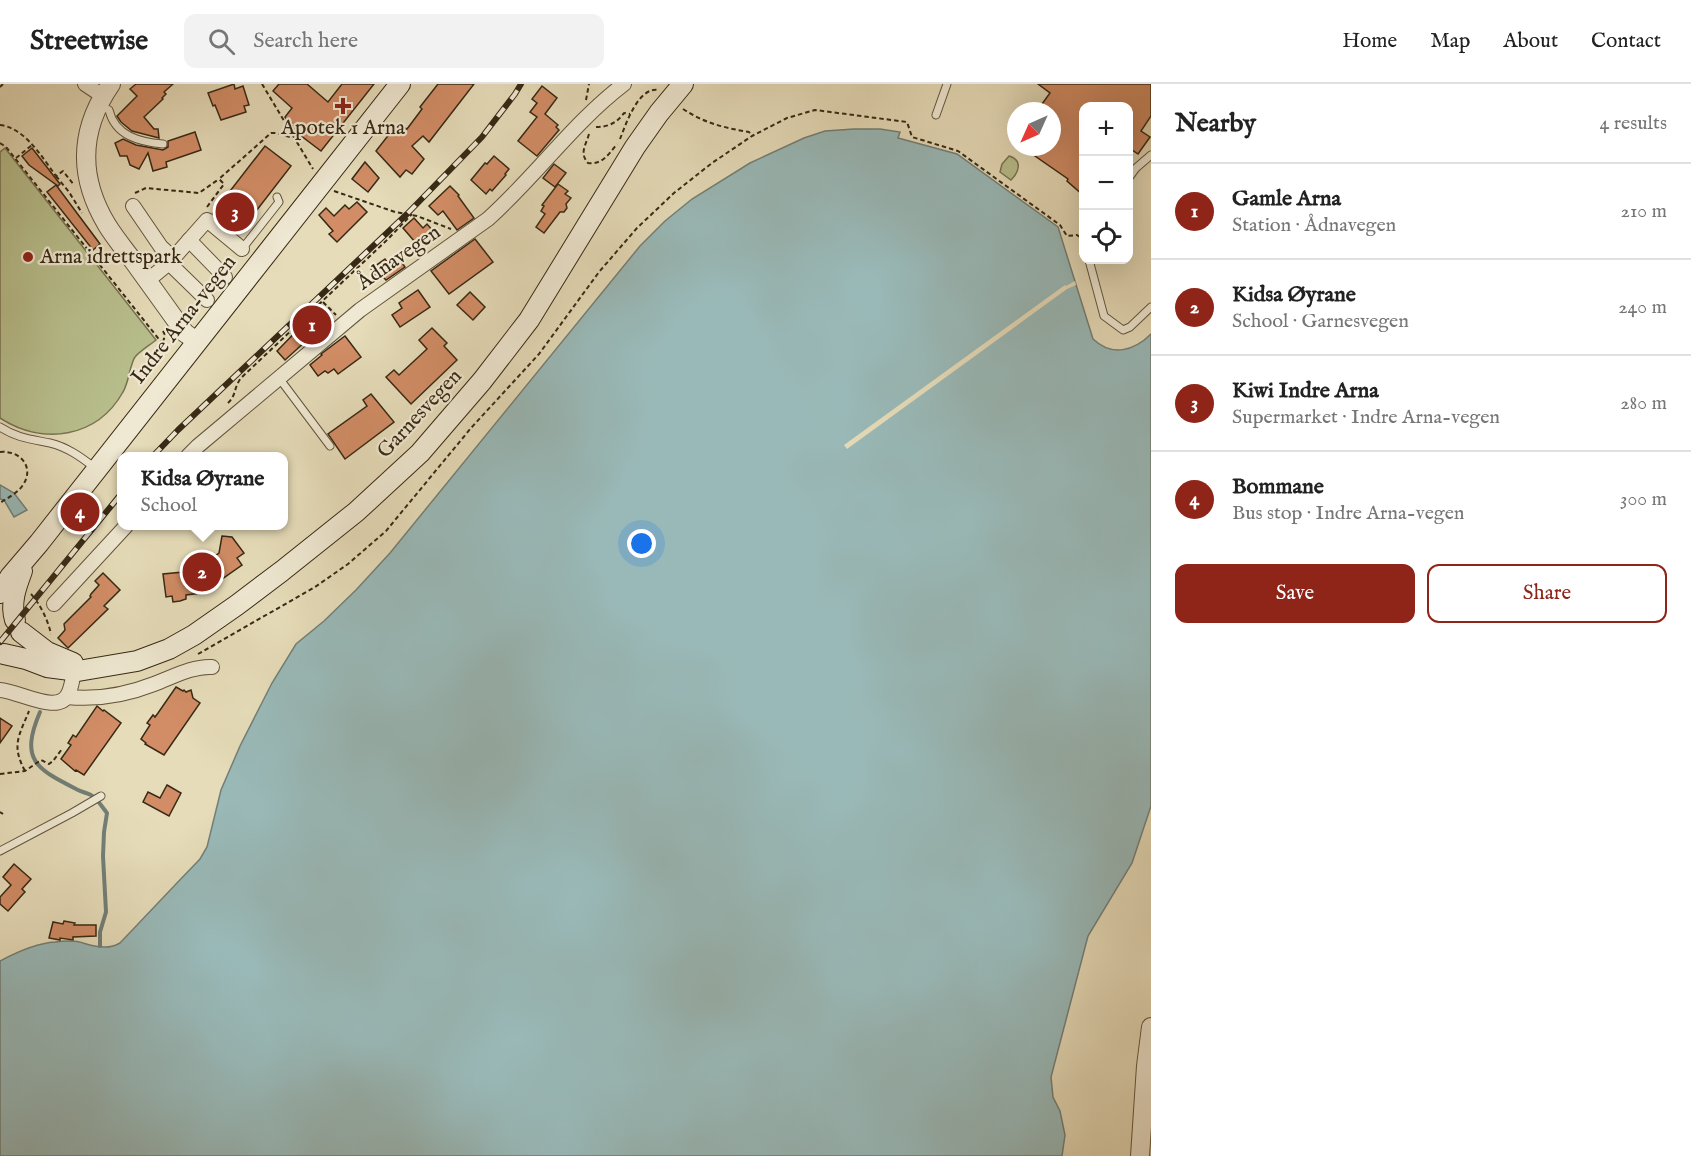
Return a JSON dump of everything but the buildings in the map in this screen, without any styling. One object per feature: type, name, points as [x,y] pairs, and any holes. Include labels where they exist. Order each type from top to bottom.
[{"type":"main road","name":"Indre Arna-vegen","points":[[0,593],[10,577],[97,470],[400,84]]},
{"type":"main road","name":"Garnesvegen","points":[[2,655],[26,659],[47,667],[80,668],[137,661],[169,649],[194,635],[273,578],[337,527],[420,453],[482,381],[529,320],[635,147],[683,84]]},
{"type":"main road","name":"Indre Arna-vegen","points":[[12,622],[15,592],[27,557]]},
{"type":"main road","points":[[12,622],[47,652],[80,668]]},
{"type":"main road","points":[[2,655],[17,646],[20,640],[12,622]]},
{"type":"street","points":[[86,84],[104,95],[87,135],[86,164],[90,189],[107,225],[185,333],[198,342]]},
{"type":"street","name":"Ådnavegen","points":[[192,452],[360,310],[467,236],[507,203],[584,119],[624,84]]},
{"type":"street","points":[[134,200],[171,260],[207,300]]},
{"type":"street","points":[[147,281],[171,260],[207,220],[242,249]]},
{"type":"street","points":[[189,240],[225,277]]},
{"type":"street","points":[[54,604],[121,530]]},
{"type":"street","points":[[67,698],[94,698],[126,694],[189,670],[212,667]]},
{"type":"street","points":[[0,690],[45,703],[58,704],[67,698],[80,668]]},
{"type":"street","points":[[1140,1156],[1151,1027]]},
{"type":"lane","points":[[936,115],[946,84]]},
{"type":"lane","points":[[104,95],[112,119],[124,134],[139,141],[164,144]]},
{"type":"lane","points":[[1133,172],[1151,155]]},
{"type":"lane","points":[[242,249],[279,202],[277,197]]},
{"type":"lane","points":[[1090,264],[1104,316],[1123,330],[1130,327],[1151,307]]},
{"type":"lane","points":[[279,378],[330,446]]},
{"type":"lane","points":[[0,427],[25,439],[50,443],[75,452],[97,470]]},
{"type":"lane","points":[[0,851],[100,796]]},
{"type":"path","points":[[262,84],[315,172]]},
{"type":"path","points":[[589,84],[586,100],[589,105]]},
{"type":"path","points":[[590,132],[583,150],[584,158],[588,163],[595,164],[610,153],[620,140],[630,114],[646,91],[660,90]]},
{"type":"path","points":[[680,107],[695,117],[716,126],[749,132],[752,136]]},
{"type":"path","points":[[189,658],[315,587],[348,564],[386,531],[471,428],[539,354],[599,272],[637,228],[674,193],[752,136],[787,118],[815,110],[907,122],[912,138],[958,151],[1060,225],[1067,236],[1079,237]]},
{"type":"path","points":[[593,125],[597,127],[607,125],[619,121],[624,113],[630,114]]},
{"type":"path","points":[[0,125],[14,129],[32,145],[56,176],[63,171],[74,185]]},
{"type":"path","points":[[134,200],[146,188],[199,193],[219,179],[271,133],[290,137],[293,135]]},
{"type":"path","points":[[0,143],[4,145],[162,343],[171,349]]},
{"type":"path","points":[[15,159],[32,145]]},
{"type":"path","points":[[211,201],[224,184],[219,179]]},
{"type":"path","points":[[330,188],[395,212],[412,214],[467,236]]},
{"type":"path","points":[[226,404],[234,396],[235,386],[241,378],[412,214]]},
{"type":"path","points":[[322,302],[344,323]]},
{"type":"path","points":[[0,452],[13,453],[20,457],[25,464],[27,474],[21,488],[0,503]]},
{"type":"path","points":[[29,593],[35,598],[45,616],[51,631],[51,640]]},
{"type":"path","points":[[25,771],[16,747],[34,699]]},
{"type":"path","points":[[0,774],[25,771],[41,760],[49,764],[62,749]]},
{"type":"green space","points":[[5,148],[156,340],[135,357],[125,388],[112,407],[99,419],[84,428],[68,433],[34,432],[17,427],[0,418],[0,152]]},
{"type":"green space","points":[[1009,156],[1018,163],[1016,173],[1011,180],[1000,172],[1002,164]]},
{"type":"water","points":[[854,129],[900,132],[898,138],[957,154],[1058,227],[1093,339],[1100,345],[1123,350],[1151,334],[1151,806],[1132,863],[1088,936],[1051,1077],[1053,1097],[1060,1111],[1065,1135],[1062,1156],[0,1156],[0,961],[41,944],[73,941],[92,946],[111,947],[120,943],[200,859],[207,847],[221,790],[240,746],[272,683],[296,644],[324,621],[390,553],[640,246],[692,199],[750,163],[804,138],[825,131]]},
{"type":"water","points":[[0,485],[14,493],[27,510],[14,517],[4,500],[0,499]]},
{"type":"pier","points":[[1075,281],[1076,285],[1067,289],[847,449],[844,445],[1065,285]]},
{"type":"waterway","points":[[40,712],[31,742],[36,762],[52,776],[93,796],[107,813],[103,856],[106,912],[100,932],[100,946]]},
{"type":"railway","points":[[157,452],[407,214],[482,137],[521,84]]},
{"type":"railway","points":[[0,642],[117,499]]},
{"type":"place","name":"Apotek 1 Arna","points":[[343,106]]},
{"type":"place","name":"Kiwi Indre Arna","points":[[235,212]]},
{"type":"place","name":"Arna idrettspark","points":[[28,257]]},
{"type":"place","name":"Gamle Arna","points":[[312,325]]},
{"type":"place","name":"Bommane","points":[[80,512]]},
{"type":"place","name":"Kidsa Øyrane","points":[[202,572]]}]
